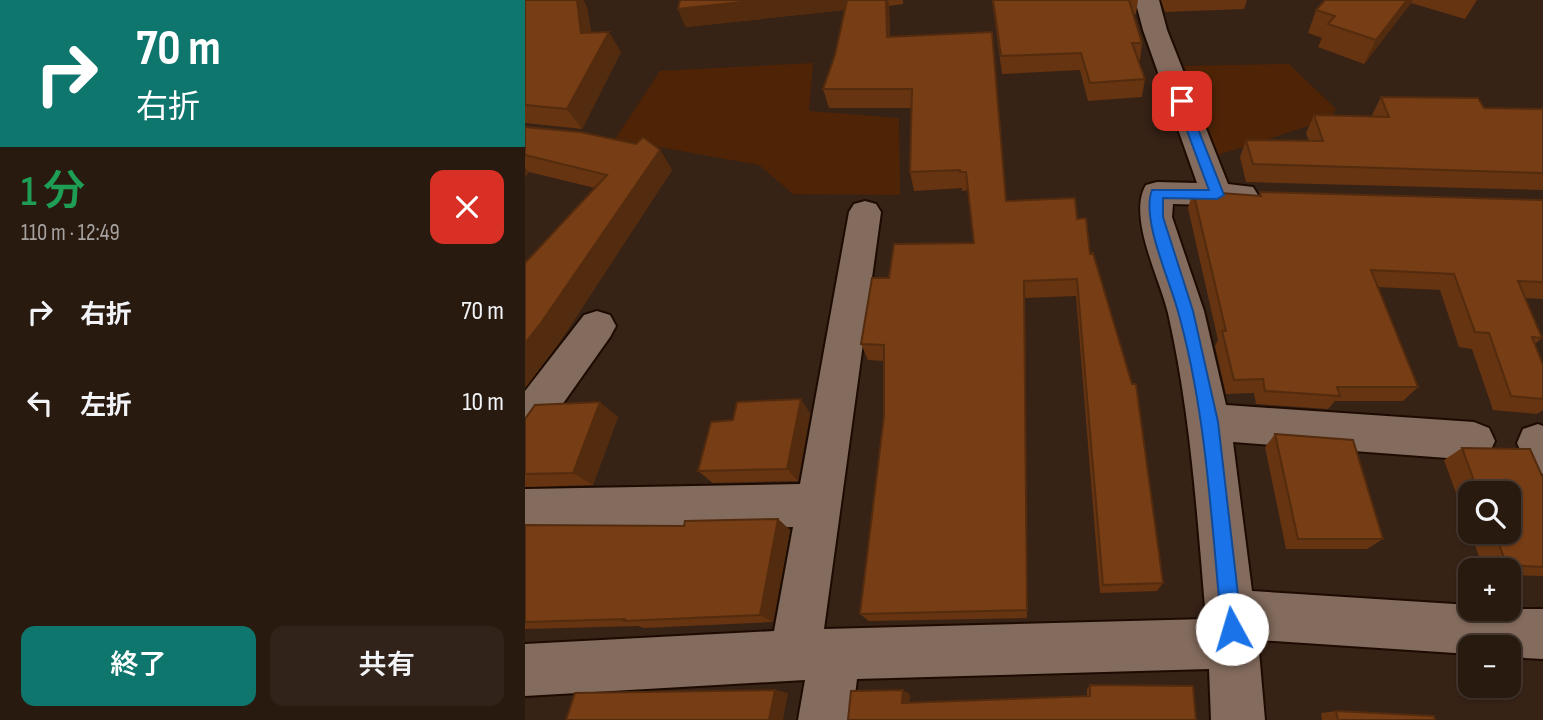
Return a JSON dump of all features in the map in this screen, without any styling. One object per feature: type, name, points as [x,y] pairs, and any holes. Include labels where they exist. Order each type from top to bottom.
[{"type":"street","points":[[1147,0],[1155,30],[1217,195]]},
{"type":"street","points":[[1238,720],[1232,629],[1210,422],[1186,311],[1156,217],[1157,193],[1272,196]]},
{"type":"street","points":[[825,720],[815,655],[818,505],[865,212]]},
{"type":"street","points":[[525,422],[597,326]]},
{"type":"street","points":[[1210,422],[1475,441]]},
{"type":"street","points":[[525,511],[818,505]]},
{"type":"street","points":[[525,670],[1232,629],[1543,634]]},
{"type":"shaded area","points":[[813,63],[809,111],[899,118],[900,195],[793,194],[759,165],[615,139],[660,71]]},
{"type":"shaded area","points":[[1289,64],[1336,109],[1330,119],[1218,155],[1184,66]]},
{"type":"building","points":[[525,0],[577,0],[581,33],[609,32],[567,109],[525,105]]},
{"type":"building","points":[[680,0],[760,0],[678,9]]},
{"type":"building","points":[[847,0],[886,0],[887,37],[992,32],[1006,201],[1075,198],[1077,219],[1086,218],[1090,254],[1093,253],[1132,384],[1136,384],[1163,583],[1103,585],[1077,279],[1024,281],[1027,610],[860,614],[884,416],[884,345],[861,344],[872,278],[889,278],[894,244],[974,243],[966,172],[910,172],[912,89],[823,89],[835,55]]},
{"type":"building","points":[[993,0],[1129,0],[1142,43],[1132,43],[1145,79],[1090,83],[1081,53],[1001,56]]},
{"type":"building","points":[[1325,0],[1407,0],[1376,40],[1328,24],[1335,16],[1316,10]]},
{"type":"building","points":[[1381,97],[1478,98],[1484,108],[1543,109],[1543,173],[1253,164],[1246,140],[1323,141],[1314,115],[1389,117]]},
{"type":"building","points":[[525,127],[580,132],[636,144],[643,137],[660,150],[525,343],[525,263],[607,175],[525,155]]},
{"type":"building","points":[[1193,191],[1261,196],[1260,192],[1543,200],[1543,282],[1518,281],[1542,338],[1532,337],[1543,365],[1543,399],[1511,396],[1489,333],[1475,332],[1454,274],[1371,270],[1418,387],[1337,387],[1340,396],[1265,391],[1263,379],[1234,380],[1222,331],[1226,331]]},
{"type":"building","points":[[801,399],[787,469],[698,471],[711,422],[733,420],[737,402]]},
{"type":"building","points":[[600,402],[573,473],[525,474],[525,419],[535,405]]},
{"type":"building","points":[[1275,434],[1353,440],[1383,539],[1298,539]]},
{"type":"building","points":[[1462,448],[1530,449],[1543,478],[1543,567],[1521,566],[1521,558],[1504,558],[1499,544],[1521,544],[1521,481],[1474,481]]},
{"type":"building","points":[[778,519],[760,615],[525,622],[525,525],[684,526],[685,521]]},
{"type":"building","points":[[1090,685],[1193,686],[1196,720],[848,720],[851,691],[903,690],[902,703],[1090,696]]},
{"type":"building","points":[[775,690],[769,720],[566,720],[575,693]]},
{"type":"building","points":[[1336,711],[1434,716],[1435,720],[1338,720]]},
{"type":"route","points":[[1182,101],[1217,195],[1157,193],[1156,217],[1186,311],[1210,422],[1232,629]]}]
